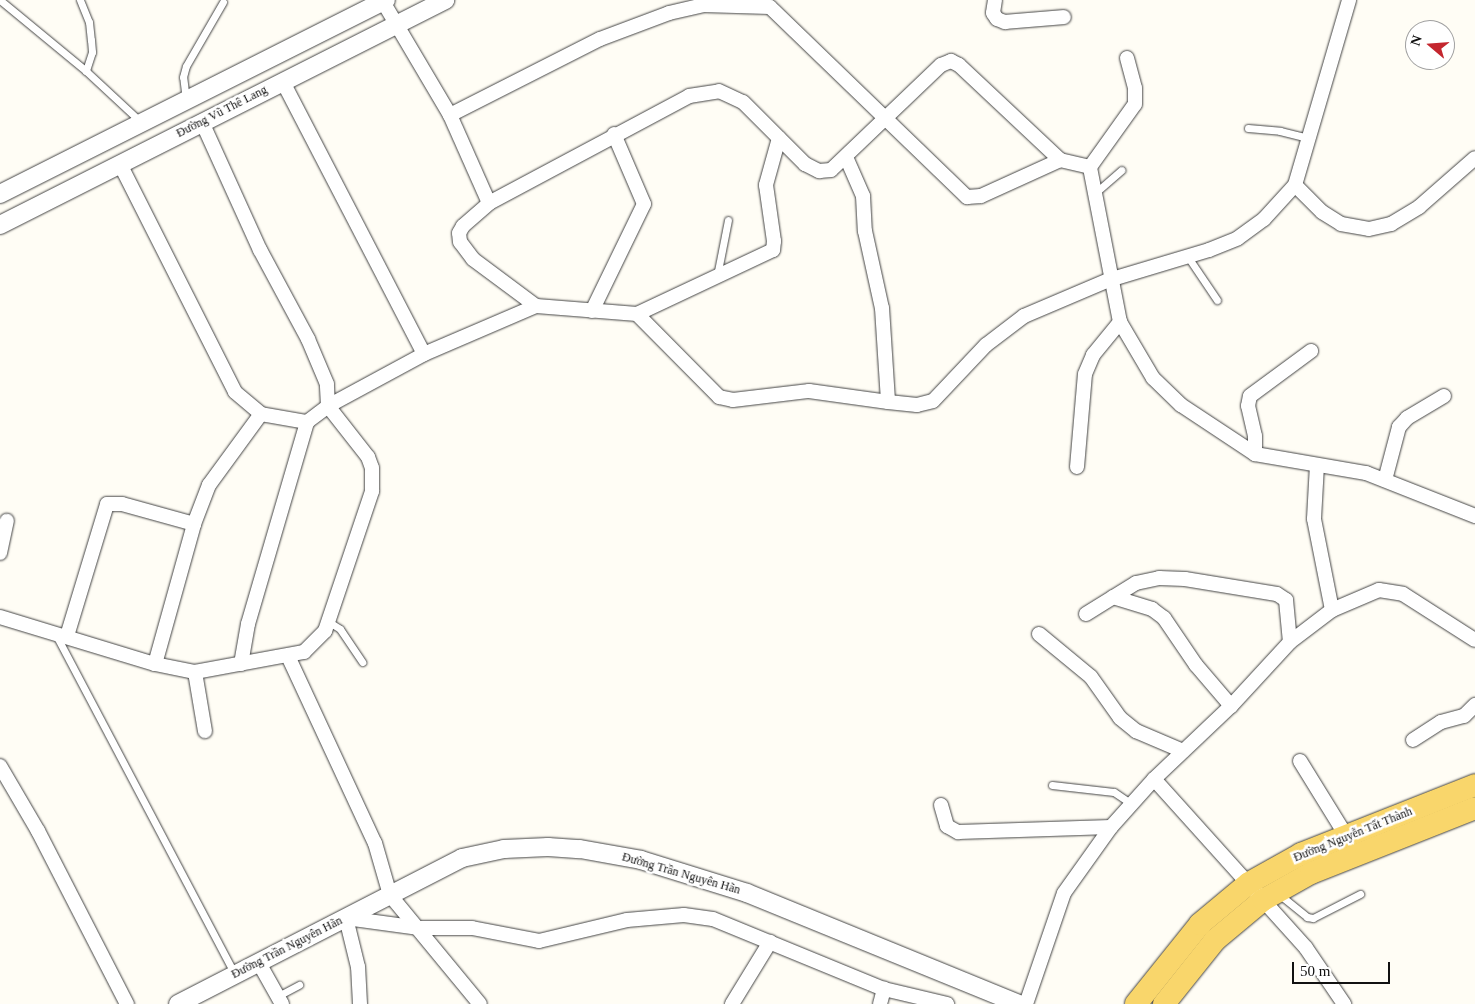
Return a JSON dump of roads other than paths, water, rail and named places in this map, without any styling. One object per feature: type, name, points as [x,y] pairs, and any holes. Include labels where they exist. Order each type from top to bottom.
[{"type":"main road","name":"Đường Nguyễn Tất Thành","points":[[1164,1004],[1215,940],[1301,854],[1475,785]]},
{"type":"main road","name":"Đường Nguyễn Tất Thành","points":[[1136,1004],[1200,924],[1263,891],[1475,808]]},
{"type":"street","name":"Đường Vũ Thê Lang","points":[[0,225],[445,0]]},
{"type":"street","points":[[995,0],[993,13],[997,19],[1005,22],[1064,17]]},
{"type":"street","points":[[637,314],[720,396],[733,400],[809,391],[888,402],[917,404],[933,401],[986,345],[1024,316],[1109,280],[1188,257],[1238,238],[1264,218],[1295,185],[1349,0]]},
{"type":"street","points":[[0,194],[384,1],[396,25],[450,115],[489,203]]},
{"type":"street","points":[[450,115],[600,40],[669,13],[703,5],[770,3],[967,197],[981,196],[1060,160]]},
{"type":"street","points":[[1127,58],[1136,88],[1135,104],[1090,168],[1109,280],[1120,322],[1152,378],[1181,405],[1255,454],[1345,468],[1385,480],[1475,516]]},
{"type":"street","points":[[536,306],[474,259],[460,242],[459,233],[462,226],[489,203],[614,134],[689,96],[719,92],[743,102],[805,164],[818,171],[830,170],[846,157],[884,117],[940,65],[951,61],[959,65],[1060,160],[1090,168]]},
{"type":"street","points":[[283,82],[424,354]]},
{"type":"street","points":[[0,617],[156,664],[195,672],[304,652],[316,642],[329,622],[374,480],[368,457],[328,406],[327,384],[308,339],[260,250],[202,122]]},
{"type":"street","points":[[592,311],[644,204],[614,134]]},
{"type":"street","points":[[241,664],[248,624],[307,422],[328,406],[424,354],[536,306],[637,314],[773,250],[774,241],[766,185],[768,167],[779,138]]},
{"type":"street","points":[[846,157],[863,196],[865,232],[882,308],[888,402]]},
{"type":"street","points":[[1295,185],[1322,212],[1341,224],[1369,229],[1390,224],[1419,207],[1475,158]]},
{"type":"street","points":[[120,164],[235,392],[261,414],[307,422]]},
{"type":"street","points":[[1077,468],[1085,374],[1093,354],[1120,322]]},
{"type":"street","points":[[1255,454],[1255,436],[1248,406],[1250,396],[1311,351]]},
{"type":"street","points":[[1385,480],[1399,427],[1407,418],[1444,396]]},
{"type":"street","points":[[156,664],[194,524],[221,465],[261,414]]},
{"type":"street","points":[[1317,465],[1314,519],[1332,610]]},
{"type":"street","points":[[61,634],[107,504],[122,504],[194,524]]},
{"type":"street","points":[[0,552],[7,522]]},
{"type":"street","points":[[1086,614],[1136,584],[1159,578],[1277,594],[1286,600],[1290,642]]},
{"type":"street","points":[[1026,1004],[1064,893],[1111,827],[1154,778],[1231,706],[1290,642],[1332,610],[1378,590],[1403,594],[1473,634]]},
{"type":"street","points":[[1113,597],[1152,609],[1164,618],[1191,659],[1231,706]]},
{"type":"street","points":[[1039,634],[1091,677],[1120,718],[1136,731],[1184,751]]},
{"type":"street","points":[[288,656],[375,843],[390,895],[480,1004]]},
{"type":"street","points":[[195,672],[206,731]]},
{"type":"street","points":[[1413,740],[1441,722],[1464,716],[1475,705]]},
{"type":"street","points":[[1300,761],[1347,837]]},
{"type":"street","points":[[0,766],[38,831],[127,1004]]},
{"type":"street","points":[[1154,778],[1263,891],[1317,963],[1344,1004]]},
{"type":"street","points":[[941,805],[947,826],[958,832],[1111,827]]},
{"type":"street","name":"Đường Trần Nguyên Hãn","points":[[178,1004],[462,858],[493,851],[548,847],[609,853],[687,874],[796,911],[1019,1004]]},
{"type":"street","points":[[360,1004],[358,967],[346,918],[419,928],[472,928],[539,941],[627,920],[684,915],[712,919],[884,988],[947,1004]]},
{"type":"street","points":[[732,1004],[770,942]]},
{"type":"street","points":[[259,963],[280,1000]]},
{"type":"street","points":[[880,1004],[884,988]]},
{"type":"lane","points":[[0,0],[86,71],[142,123]]},
{"type":"lane","points":[[80,0],[89,22],[91,40],[91,58],[86,71]]},
{"type":"lane","points":[[186,100],[183,83],[186,66],[223,2]]},
{"type":"lane","points":[[1248,128],[1280,131],[1308,138]]},
{"type":"lane","points":[[1095,193],[1121,170]]},
{"type":"lane","points":[[717,276],[728,220]]},
{"type":"lane","points":[[1188,257],[1217,300]]},
{"type":"lane","points":[[329,622],[340,629],[362,662]]},
{"type":"lane","points":[[61,634],[235,975]]},
{"type":"lane","points":[[1052,785],[1114,792],[1132,804]]},
{"type":"lane","points":[[1263,891],[1307,917],[1313,918],[1360,894]]},
{"type":"lane","points":[[280,1000],[300,985]]}]
